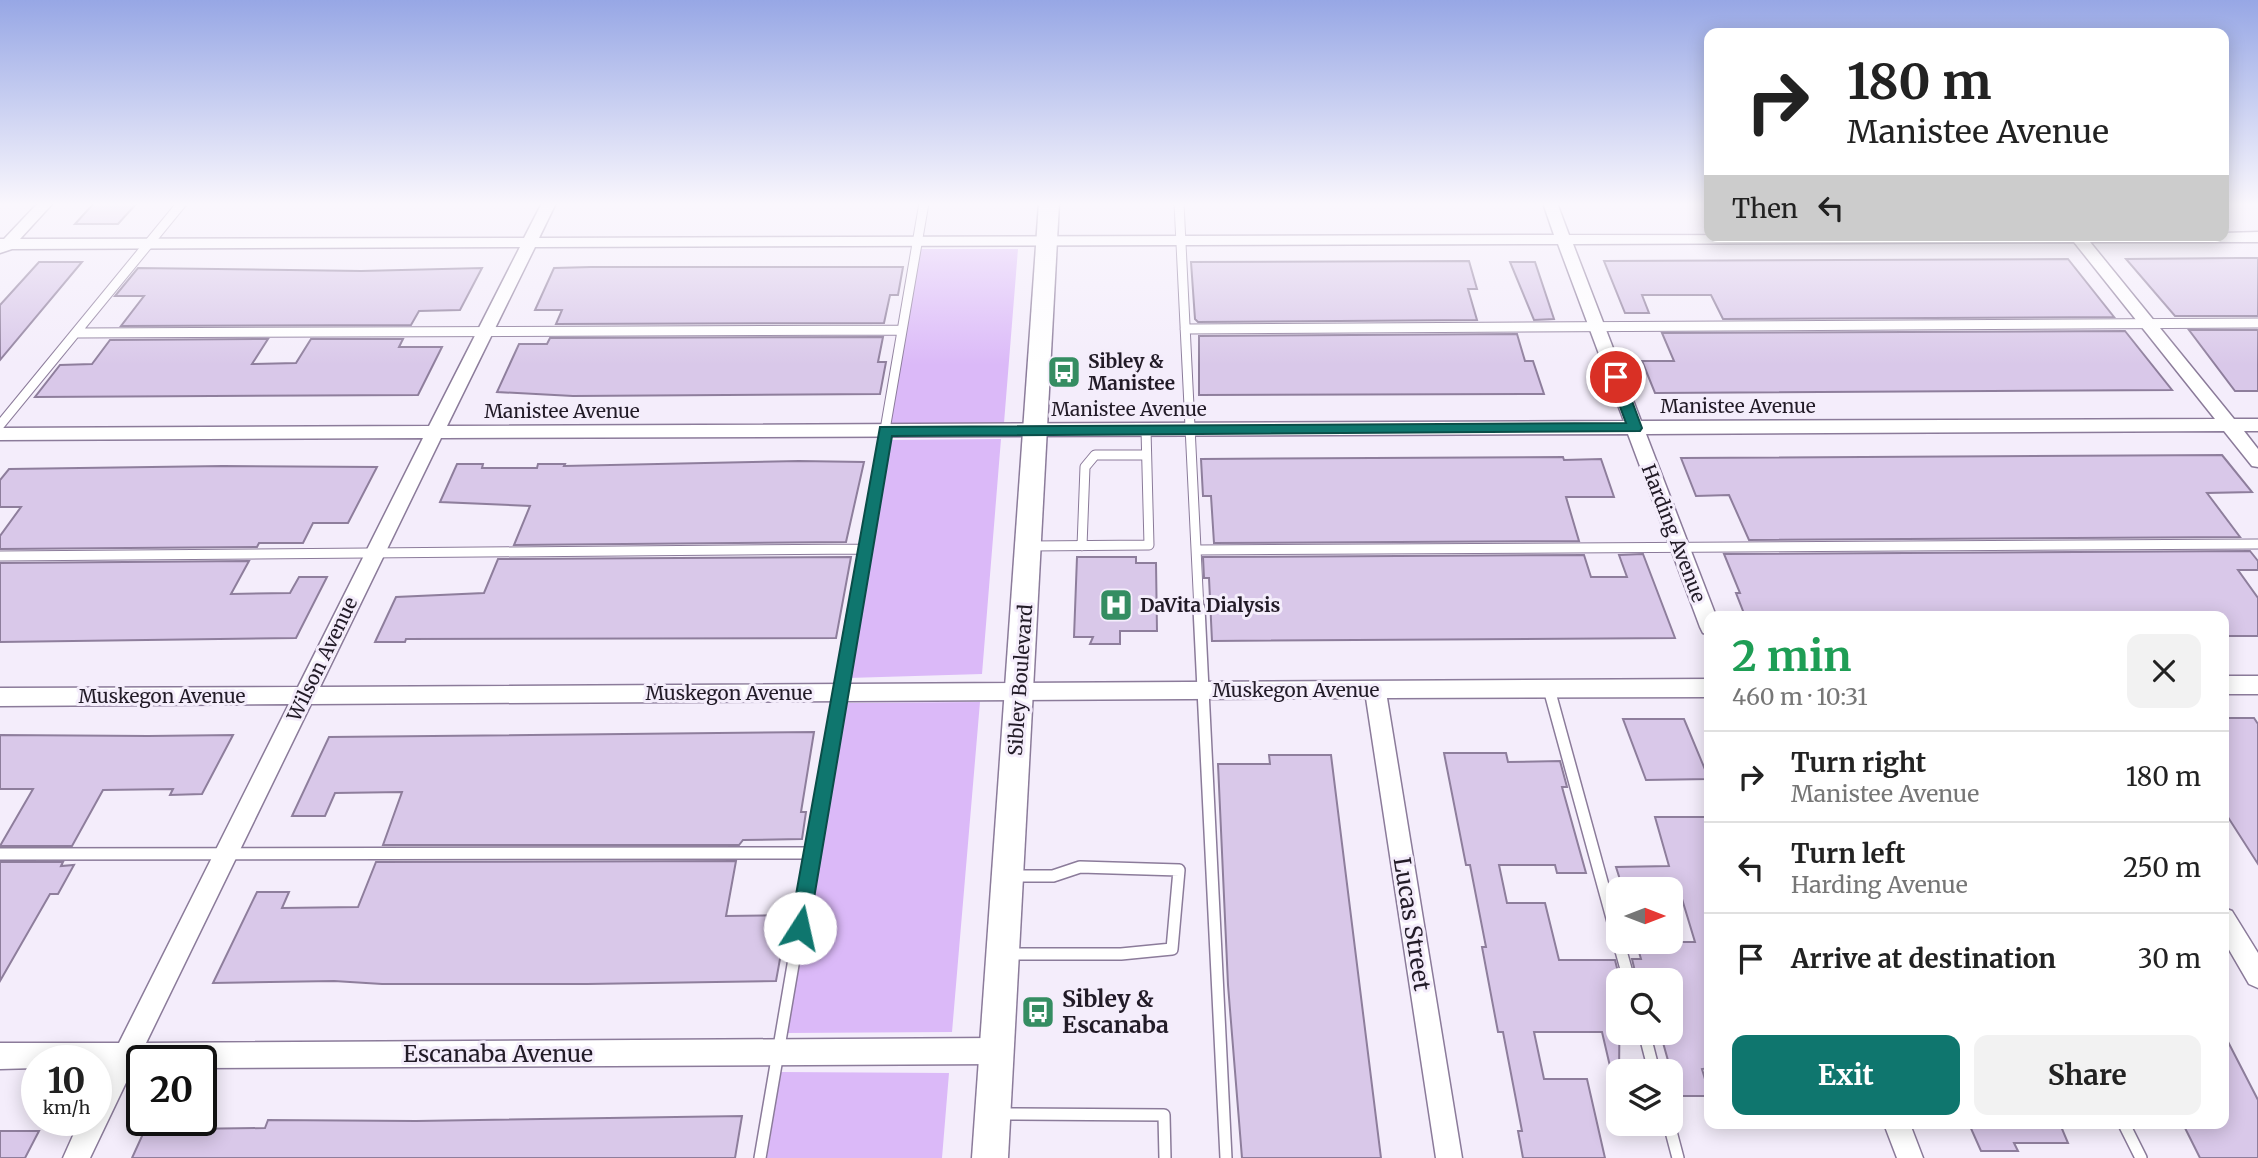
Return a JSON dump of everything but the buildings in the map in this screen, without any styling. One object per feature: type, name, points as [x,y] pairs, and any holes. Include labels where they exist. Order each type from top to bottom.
[{"type":"main road","name":"Sibley Boulevard","points":[[990,1158],[1046,257]]},
{"type":"street","name":"Wilson Avenue","points":[[131,1045],[522,257]]},
{"type":"street","name":"Harding Avenue","points":[[1571,257],[1704,611]]},
{"type":"street","points":[[2094,257],[2258,461]]},
{"type":"street","name":"Manistee Avenue","points":[[0,434],[2258,425]]},
{"type":"street","points":[[2229,685],[2258,685]]},
{"type":"street","name":"Muskegon Avenue","points":[[0,697],[1704,688]]},
{"type":"street","name":"Lucas Street","points":[[1375,690],[1449,1158]]},
{"type":"street","points":[[2229,927],[2258,976]]},
{"type":"street","name":"Escanaba Avenue","points":[[217,1055],[997,1051]]},
{"type":"street","name":"Escanaba Avenue","points":[[0,1056],[126,1056]]},
{"type":"street","name":"Wilson Avenue","points":[[112,1084],[126,1056]]},
{"type":"street","points":[[1899,1129],[1910,1158]]},
{"type":"street","name":"Wilson Avenue","points":[[76,1158],[86,1136]]},
{"type":"lane","points":[[0,425],[138,257]]},
{"type":"lane","points":[[760,1158],[914,257]]},
{"type":"lane","points":[[1182,257],[1226,1158]]},
{"type":"lane","points":[[1185,329],[2258,323]]},
{"type":"lane","points":[[76,333],[902,330]]},
{"type":"lane","points":[[1028,546],[1149,545],[1146,430]]},
{"type":"lane","points":[[1082,546],[1085,467],[1095,455],[1146,456]]},
{"type":"lane","points":[[1196,550],[2258,544]]},
{"type":"lane","points":[[0,556],[864,549]]},
{"type":"lane","points":[[1549,689],[1626,968]]},
{"type":"lane","points":[[0,854],[812,853]]},
{"type":"lane","points":[[1003,954],[1121,954],[1172,949],[1179,870],[1080,867],[1053,876],[1007,876]]},
{"type":"lane","points":[[993,1114],[1164,1115],[1166,1158]]},
{"type":"lane","points":[[2126,1129],[2140,1158]]},
{"type":"lane","points":[[1672,1136],[1678,1158]]},
{"type":"shaded area","points":[[918,257],[1017,257],[1004,423],[891,423]]},
{"type":"shaded area","points":[[1001,439],[982,674],[848,678],[888,440]]},
{"type":"shaded area","points":[[980,702],[952,1032],[787,1033],[843,703]]},
{"type":"shaded area","points":[[781,1072],[949,1073],[942,1158],[767,1158]]},
{"type":"place","name":"Sibley & Manistee","points":[[1064,372]]},
{"type":"place","name":"DaVita Dialysis","points":[[1116,605]]},
{"type":"place","name":"Sibley & Escanaba","points":[[1038,1012]]},
{"type":"route","points":[[800,928],[886,431],[1635,428],[1616,377]]}]
